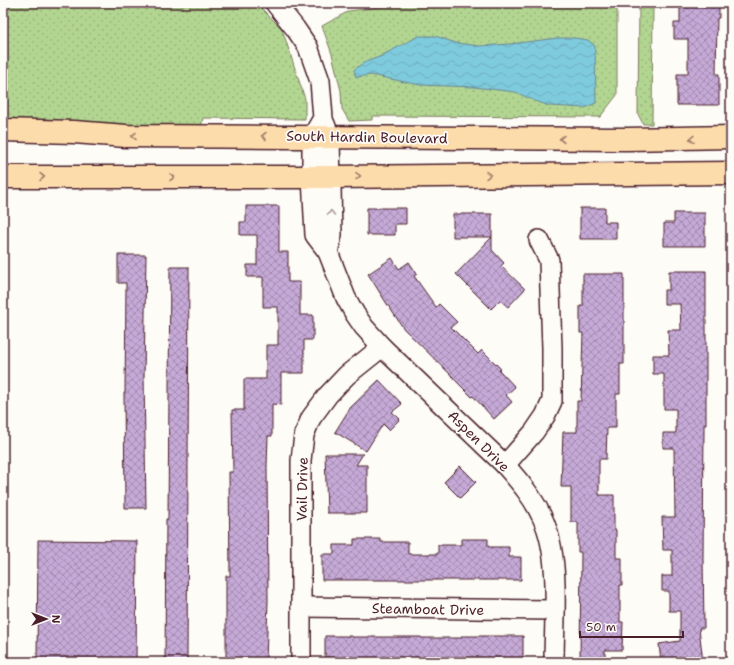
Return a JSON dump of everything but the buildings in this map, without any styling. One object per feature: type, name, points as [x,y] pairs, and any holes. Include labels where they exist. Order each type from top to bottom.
[{"type":"main road","name":"South Hardin Boulevard","points":[[3,130],[74,132],[126,136],[322,131],[635,139],[731,137]]},
{"type":"main road","points":[[3,177],[321,177],[731,173]]},
{"type":"street","name":"Aspen Drive","points":[[274,3],[295,28],[308,47],[320,81],[322,131],[321,177],[315,235],[328,252],[346,298],[364,327],[382,347],[505,465],[534,501],[545,523],[552,547],[554,572],[554,662]]},
{"type":"street","points":[[505,465],[545,416],[552,401],[553,382],[549,260],[539,240]]},
{"type":"street","name":"Vail Drive","points":[[301,662],[301,460],[304,435],[311,418],[328,395],[347,375],[382,347]]},
{"type":"street","name":"Steamboat Drive","points":[[301,607],[554,610]]},
{"type":"green space","points":[[3,3],[256,3],[282,29],[305,99],[305,119],[203,118],[201,128],[3,123]]},
{"type":"green space","points":[[410,3],[461,3],[463,5],[490,3],[617,3],[617,95],[600,117],[372,116],[372,120],[349,121],[342,109],[341,91],[332,54],[322,26],[349,11]]},
{"type":"green space","points":[[639,3],[653,3],[652,124],[643,124],[638,114]]},
{"type":"water","points":[[419,36],[435,36],[456,43],[480,46],[558,38],[588,40],[595,46],[596,103],[585,108],[550,106],[515,92],[474,87],[420,85],[371,75],[356,77],[354,70],[363,63],[379,57]]}]
